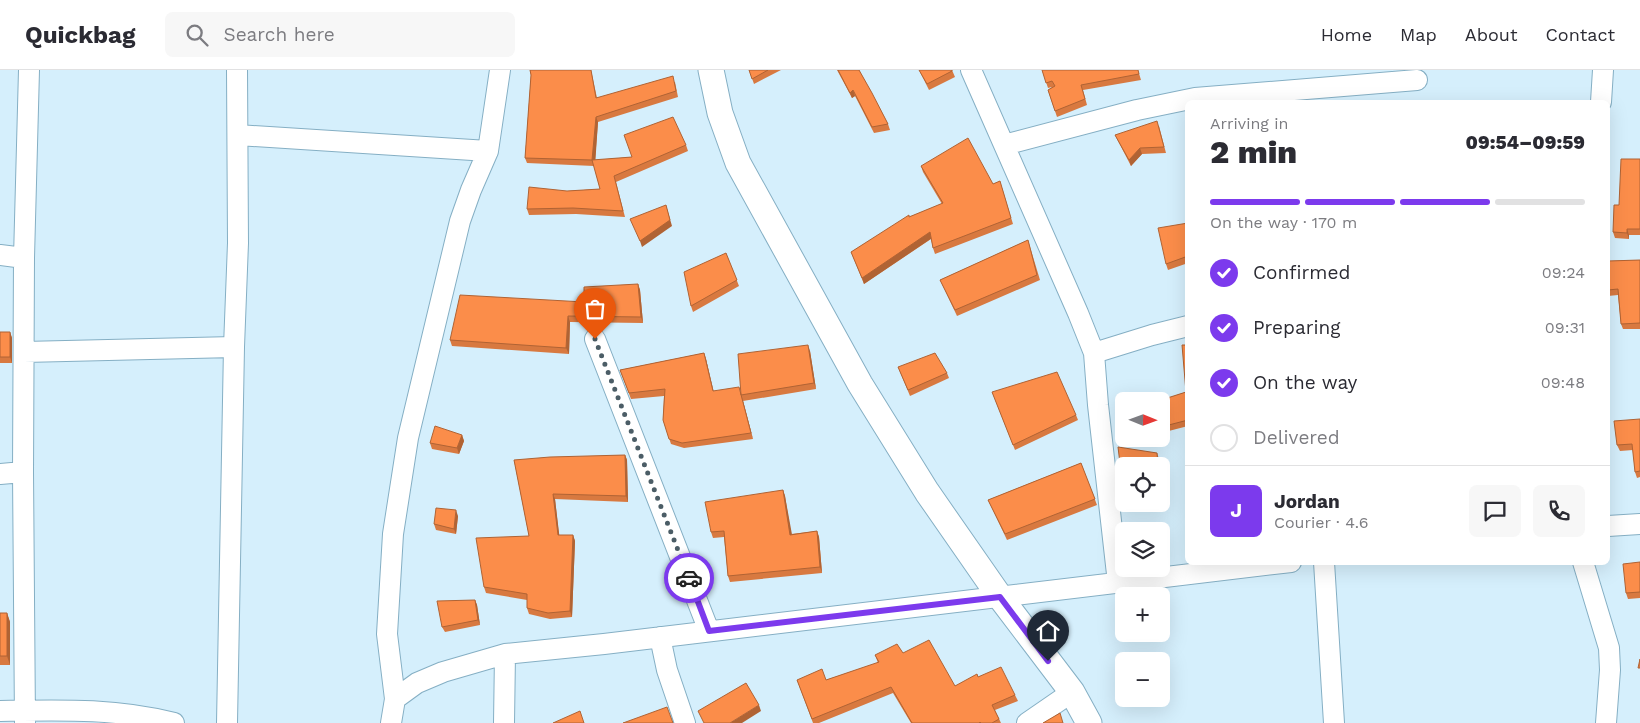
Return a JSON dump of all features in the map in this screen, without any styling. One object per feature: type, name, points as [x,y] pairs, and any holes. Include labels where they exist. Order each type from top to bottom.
[{"type":"street","points":[[25,717],[24,258],[29,70]]},
{"type":"street","points":[[227,723],[234,348],[238,243],[237,70]]},
{"type":"street","points":[[391,723],[395,699],[387,626],[394,534],[408,438],[460,221],[488,151],[500,70]]},
{"type":"street","points":[[711,70],[720,113],[743,171],[860,384],[927,492],[1000,597],[1072,692],[1089,723]]},
{"type":"street","points":[[971,70],[1094,353],[1118,582]]},
{"type":"street","points":[[1601,100],[1602,70]]},
{"type":"street","points":[[1185,100],[1417,80]]},
{"type":"street","points":[[1004,145],[1136,110],[1185,100]]},
{"type":"street","points":[[238,135],[488,151]]},
{"type":"street","points":[[0,255],[24,258]]},
{"type":"street","points":[[1094,353],[1152,334],[1185,327]]},
{"type":"street","points":[[595,339],[709,631]]},
{"type":"street","points":[[24,352],[234,348]]},
{"type":"street","points":[[0,474],[23,472]]},
{"type":"street","points":[[1610,526],[1640,524]]},
{"type":"street","points":[[395,699],[417,683],[443,672],[505,654],[1265,565]]},
{"type":"street","points":[[1324,565],[1334,723]]},
{"type":"street","points":[[1584,565],[1609,648],[1610,670],[1606,723]]},
{"type":"street","points":[[660,637],[667,670],[685,723]]},
{"type":"street","points":[[504,723],[505,654]]},
{"type":"street","points":[[1028,723],[1072,692]]},
{"type":"street","points":[[0,711],[25,717],[52,709],[96,710],[174,723]]},
{"type":"building","points":[[530,70],[591,70],[596,98],[673,76],[676,91],[596,117],[592,160],[525,158]]},
{"type":"building","points":[[749,70],[768,70],[752,79]]},
{"type":"building","points":[[838,70],[859,70],[888,124],[872,127],[853,90],[850,93]]},
{"type":"building","points":[[919,70],[952,70],[952,71],[927,84]]},
{"type":"building","points":[[1042,70],[1138,70],[1139,74],[1081,85],[1085,99],[1055,111],[1048,90],[1055,86],[1052,81],[1046,83]]},
{"type":"building","points":[[673,117],[686,145],[614,176],[623,211],[573,208],[527,209],[529,187],[567,191],[600,189],[592,160],[632,157],[624,135]]},
{"type":"building","points":[[1157,121],[1164,147],[1140,148],[1129,160],[1115,135]]},
{"type":"building","points":[[968,138],[993,184],[1000,181],[1011,218],[933,248],[930,232],[862,278],[851,252],[909,215],[909,217],[943,203],[921,166]]},
{"type":"building","points":[[1621,159],[1640,159],[1640,229],[1627,229],[1627,233],[1613,232],[1614,205],[1619,205]]},
{"type":"building","points":[[666,205],[670,220],[640,241],[630,219]]},
{"type":"building","points":[[1185,224],[1185,257],[1166,264],[1158,228]]},
{"type":"building","points":[[1028,240],[1037,275],[955,310],[940,280]]},
{"type":"building","points":[[726,253],[737,280],[691,306],[684,272]]},
{"type":"building","points":[[1640,260],[1640,323],[1621,324],[1618,289],[1610,290],[1610,261]]},
{"type":"building","points":[[638,284],[641,317],[568,316],[566,348],[450,340],[460,295],[584,302],[584,287]]},
{"type":"building","points":[[0,332],[10,332],[10,357],[0,357]]},
{"type":"building","points":[[808,345],[814,383],[741,395],[738,354]]},
{"type":"building","points":[[1182,345],[1185,345],[1185,380]]},
{"type":"building","points":[[704,353],[713,391],[739,387],[751,433],[682,443],[669,439],[663,420],[665,389],[629,393],[620,370]]},
{"type":"building","points":[[935,353],[947,373],[908,390],[898,367]]},
{"type":"building","points":[[1057,372],[1076,415],[1013,445],[992,392]]},
{"type":"building","points":[[1185,392],[1185,421],[1170,425],[1170,397]]},
{"type":"building","points":[[1640,419],[1640,471],[1635,472],[1632,444],[1617,445],[1614,421]]},
{"type":"building","points":[[435,426],[462,435],[457,448],[430,443]]},
{"type":"building","points":[[1118,448],[1157,453],[1157,457],[1119,457]]},
{"type":"building","points":[[625,455],[626,496],[553,494],[558,535],[573,535],[570,611],[548,613],[527,608],[527,594],[484,587],[476,538],[529,536],[514,460]]},
{"type":"building","points":[[1081,463],[1095,499],[1005,534],[988,500]]},
{"type":"building","points":[[783,490],[790,535],[817,531],[820,567],[728,576],[724,531],[711,532],[705,502]]},
{"type":"building","points":[[436,508],[456,510],[454,529],[434,524]]},
{"type":"building","points":[[1640,562],[1640,592],[1626,593],[1623,564]]},
{"type":"building","points":[[475,600],[478,620],[442,627],[437,601]]},
{"type":"building","points":[[0,613],[7,613],[7,656],[0,656]]},
{"type":"building","points":[[929,640],[955,686],[977,674],[978,677],[1001,667],[1015,695],[992,705],[999,719],[992,723],[912,723],[891,687],[812,719],[797,680],[822,669],[826,680],[879,662],[875,655],[897,644],[903,653]]},
{"type":"building","points":[[746,683],[759,705],[730,723],[704,723],[698,711]]},
{"type":"building","points":[[667,707],[673,723],[623,723]]},
{"type":"building","points":[[580,711],[584,723],[553,723]]},
{"type":"building","points":[[1060,713],[1063,723],[1043,723]]},
{"type":"way so far","points":[[595,339],[689,578]]},
{"type":"route","points":[[689,578],[709,631],[1000,597],[1048,661]]}]
